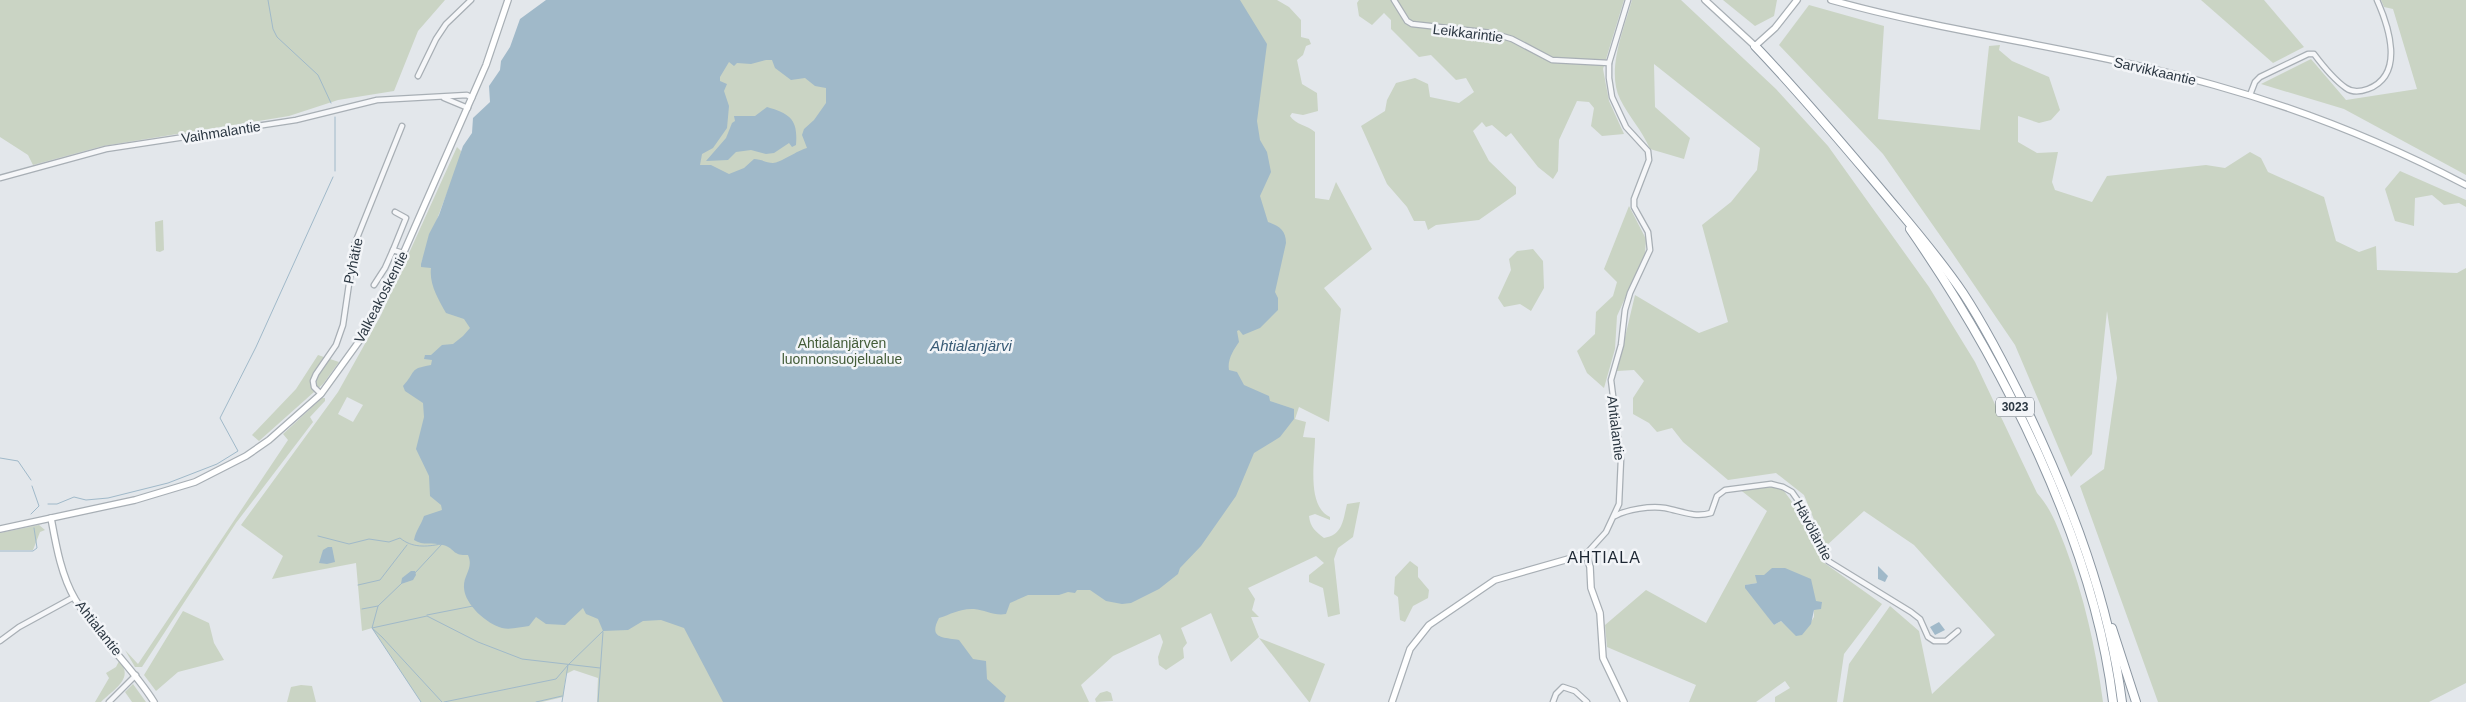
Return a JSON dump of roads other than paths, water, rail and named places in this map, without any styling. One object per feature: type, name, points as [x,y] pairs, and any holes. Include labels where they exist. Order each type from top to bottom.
[{"type":"highway","name":"3023","points":[[1755,46],[1828,125],[1923,238],[1963,294],[2015,384],[2064,493],[2103,605],[2122,702]]},
{"type":"highway","name":"3023","points":[[1889,199],[1955,298],[2007,390],[2033,445],[2055,496],[2089,591],[2101,635],[2113,702]]},
{"type":"highway","points":[[2103,605],[2117,640],[2136,702]]},
{"type":"street","points":[[418,76],[436,39],[446,24],[471,0]]},
{"type":"street","name":"Leikkarintie","points":[[1394,0],[1407,20],[1412,24],[1492,33],[1512,38],[1552,60],[1609,64]]},
{"type":"street","name":"Ahtialantie","points":[[1586,554],[1606,532],[1619,504],[1621,458],[1611,380],[1621,345],[1625,310],[1630,293],[1650,250],[1648,232],[1634,207],[1634,199],[1649,160],[1646,147],[1626,127],[1612,97],[1609,64],[1628,0]]},
{"type":"street","points":[[1705,0],[1755,46],[1775,28],[1797,0]]},
{"type":"street","name":"Sarvikkaantie","points":[[1830,0],[1952,28],[2153,70],[2250,95],[2368,138],[2466,185]]},
{"type":"street","points":[[2250,95],[2255,82],[2260,77],[2308,54],[2314,54],[2329,73],[2347,89],[2357,93],[2376,86],[2383,80],[2388,71],[2391,51],[2389,33],[2377,0]]},
{"type":"street","name":"Valkeakoskentie","points":[[0,528],[156,495],[208,476],[269,440],[321,394],[360,340],[382,301],[468,108],[494,43],[506,1]]},
{"type":"street","name":"Vaihmalantie","points":[[0,178],[106,149],[296,120],[377,100],[403,97],[467,96],[472,98]]},
{"type":"street","name":"Vaihmalantie","points":[[443,97],[468,108]]},
{"type":"street","name":"Pyhätie","points":[[321,394],[314,387],[314,378],[336,345],[343,325],[356,242],[402,126]]},
{"type":"street","points":[[374,285],[386,268],[406,218],[395,212]]},
{"type":"street","points":[[393,250],[403,254]]},
{"type":"street","name":"Hävöläntie","points":[[1615,516],[1626,511],[1662,508],[1693,515],[1704,515],[1711,513],[1718,496],[1725,490],[1778,484],[1792,492],[1799,502],[1824,556],[1833,566],[1856,578],[1890,602],[1911,612],[1920,619],[1928,637],[1934,641],[1946,641],[1958,631]]},
{"type":"street","points":[[1619,504],[1626,511]]},
{"type":"street","name":"Ahtialantie","points":[[50,518],[58,555],[74,597],[92,624],[136,675],[154,702]]},
{"type":"street","points":[[1392,702],[1410,649],[1430,625],[1495,580],[1586,554],[1590,567],[1591,588],[1599,609],[1603,658],[1624,702]]},
{"type":"street","points":[[0,641],[19,627],[74,597]]},
{"type":"street","points":[[109,702],[136,675]]},
{"type":"street","points":[[1553,702],[1556,694],[1563,687],[1575,691],[1587,702]]},
{"type":"water","name":"Ahtialanjärvi","points":[[546,0],[1240,0],[1267,44],[1257,121],[1260,140],[1267,152],[1271,172],[1260,196],[1268,222],[1281,229],[1285,235],[1286,243],[1275,292],[1278,298],[1278,310],[1260,328],[1243,335],[1239,330],[1237,331],[1239,342],[1230,359],[1229,370],[1237,372],[1244,385],[1269,396],[1270,401],[1294,409],[1294,419],[1280,437],[1254,453],[1236,496],[1201,546],[1180,568],[1178,574],[1159,589],[1131,603],[1122,604],[1106,601],[1090,590],[1077,590],[1075,593],[1068,592],[1059,595],[1028,595],[1010,603],[1006,614],[965,609],[939,618],[935,630],[936,633],[939,636],[959,640],[973,659],[986,661],[987,679],[1006,696],[1004,702],[723,702],[684,628],[661,620],[643,621],[628,630],[603,631],[598,619],[586,614],[583,608],[565,625],[546,624],[536,617],[529,626],[508,629],[496,626],[478,613],[465,594],[464,583],[470,564],[468,555],[456,553],[443,545],[421,543],[414,540],[424,516],[442,510],[441,505],[430,496],[429,476],[416,449],[424,417],[423,403],[405,391],[403,386],[416,369],[431,365],[432,360],[424,359],[425,355],[431,355],[442,345],[453,344],[470,328],[464,319],[446,313],[437,297],[431,280],[431,268],[421,267],[421,264],[429,234],[439,215],[463,146],[472,133],[473,118],[490,102],[489,86],[500,70],[501,61],[510,47],[520,19]],"holes":[[[772,60],[775,68],[791,80],[805,78],[815,86],[826,88],[826,103],[814,120],[804,129],[802,135],[807,148],[776,162],[771,163],[754,159],[744,168],[729,174],[711,165],[700,165],[702,154],[713,148],[727,128],[729,106],[724,91],[727,84],[720,81],[720,77],[729,62],[734,66],[737,63],[751,64]]]},
{"type":"water","points":[[767,107],[782,112],[791,119],[796,130],[796,145],[792,147],[789,143],[774,153],[766,154],[751,150],[736,152],[728,160],[706,161],[726,138],[732,123],[735,121],[734,116],[755,116]]},
{"type":"water","points":[[332,547],[335,562],[319,563],[323,550]]},
{"type":"water","points":[[1878,566],[1888,576],[1885,582],[1878,579]]},
{"type":"water","points":[[1772,568],[1785,568],[1811,579],[1816,601],[1822,602],[1821,609],[1814,610],[1811,624],[1802,635],[1796,636],[1781,621],[1774,625],[1745,588],[1745,585],[1757,583],[1755,575],[1764,575]]},
{"type":"water","points":[[411,571],[415,571],[416,575],[413,580],[401,584],[402,578]]},
{"type":"water","points":[[1939,622],[1945,630],[1935,635],[1930,627]]},
{"type":"waterway","points":[[268,0],[273,29],[277,37],[318,75],[331,103]]},
{"type":"waterway","points":[[335,117],[335,171]]},
{"type":"waterway","points":[[48,504],[57,504],[74,497],[86,500],[108,498],[168,483],[217,464],[238,451],[220,418],[256,347],[333,177]]},
{"type":"waterway","points":[[0,458],[18,461],[31,480]]},
{"type":"waterway","points":[[31,514],[39,506],[32,486]]},
{"type":"waterway","points":[[0,551],[33,551],[37,548],[34,528]]},
{"type":"waterway","points":[[318,536],[349,544],[369,539],[389,542],[400,538],[409,544],[419,546],[441,544]]},
{"type":"waterway","points":[[415,573],[442,544]]},
{"type":"waterway","points":[[358,585],[380,580],[407,545]]},
{"type":"waterway","points":[[402,583],[378,606],[372,628],[442,702]]},
{"type":"waterway","points":[[362,609],[378,606]]},
{"type":"waterway","points":[[427,615],[473,606]]},
{"type":"waterway","points":[[421,702],[372,628],[427,616],[478,642],[522,659],[600,668]]},
{"type":"waterway","points":[[562,702],[568,665],[603,631]]},
{"type":"waterway","points":[[598,702],[603,632]]},
{"type":"waterway","points":[[444,702],[556,679],[568,665]]},
{"type":"waterway","points":[[536,702],[562,696]]},
{"type":"district","name":"AHTIALA","points":[[1604,557]]},
{"type":"park label","name":"Ahtialanjärven luonnonsuojelualue","points":[[842,352]]}]
